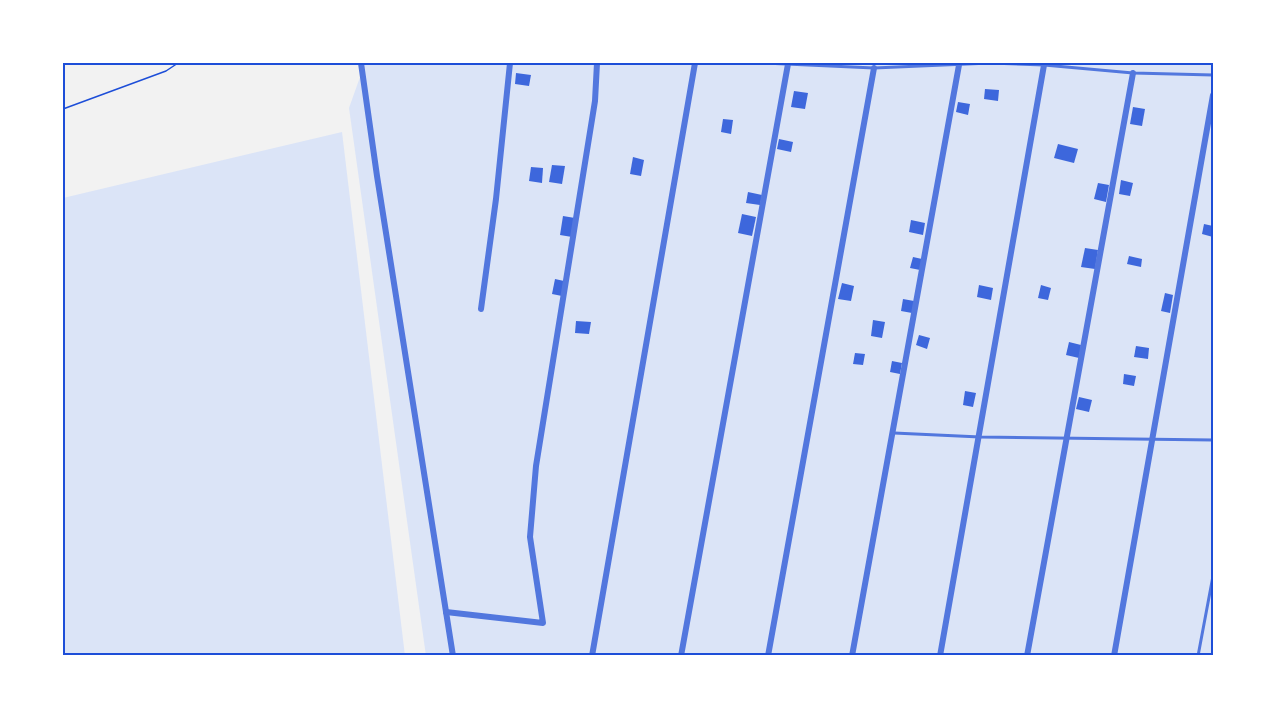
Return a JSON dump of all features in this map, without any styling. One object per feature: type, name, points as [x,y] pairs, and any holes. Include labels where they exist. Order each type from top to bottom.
[{"type":"street","points":[[361,63],[453,656]]},
{"type":"street","points":[[481,309],[496,199],[510,63]]},
{"type":"street","points":[[446,612],[543,623],[530,537],[536,466],[595,101],[597,63]]},
{"type":"street","points":[[592,656],[695,63]]},
{"type":"street","points":[[681,656],[788,64]]},
{"type":"street","points":[[852,656],[959,65]]},
{"type":"street","points":[[940,656],[1044,65]]},
{"type":"street","points":[[768,656],[874,68]]},
{"type":"street","points":[[1027,656],[1133,73]]},
{"type":"street","points":[[1114,656],[1213,95]]},
{"type":"lane","points":[[764,63],[874,68],[990,63],[1133,73],[1213,75]]},
{"type":"lane","points":[[892,433],[980,437],[1213,440]]},
{"type":"lane","points":[[1198,656],[1213,576]]},
{"type":"path","points":[[63,109],[166,70],[178,63]]},
{"type":"shaded area","points":[[365,63],[1213,64],[1213,656],[426,656],[349,108]]},
{"type":"shaded area","points":[[342,132],[405,656],[63,656],[63,198]]},
{"type":"building","points":[[516,73],[531,75],[529,86],[515,84]]},
{"type":"building","points":[[985,89],[999,90],[998,101],[984,99]]},
{"type":"building","points":[[794,91],[808,93],[805,109],[791,107]]},
{"type":"building","points":[[958,102],[970,104],[968,115],[956,112]]},
{"type":"building","points":[[1133,107],[1145,109],[1142,126],[1130,124]]},
{"type":"building","points":[[723,119],[733,120],[731,134],[721,132]]},
{"type":"building","points":[[779,139],[793,142],[791,152],[777,149]]},
{"type":"building","points":[[1058,144],[1078,149],[1074,163],[1054,158]]},
{"type":"building","points":[[633,157],[644,160],[641,176],[630,174]]},
{"type":"building","points":[[552,165],[565,166],[562,184],[549,182]]},
{"type":"building","points":[[531,167],[543,168],[542,183],[529,181]]},
{"type":"building","points":[[1121,180],[1133,183],[1130,196],[1119,194]]},
{"type":"building","points":[[1098,183],[1109,185],[1106,202],[1094,199]]},
{"type":"building","points":[[748,192],[762,195],[760,205],[746,203]]},
{"type":"building","points":[[742,214],[756,217],[752,236],[738,233]]},
{"type":"building","points":[[563,216],[575,218],[572,237],[560,235]]},
{"type":"building","points":[[911,220],[925,223],[923,235],[909,232]]},
{"type":"building","points":[[1204,224],[1213,226],[1213,237],[1202,234]]},
{"type":"building","points":[[1085,248],[1098,250],[1095,269],[1081,267]]},
{"type":"building","points":[[1129,256],[1142,259],[1141,267],[1127,264]]},
{"type":"building","points":[[913,257],[922,259],[920,270],[910,268]]},
{"type":"building","points":[[555,279],[564,281],[562,296],[552,294]]},
{"type":"building","points":[[842,283],[854,286],[851,301],[838,299]]},
{"type":"building","points":[[979,285],[993,288],[991,300],[977,297]]},
{"type":"building","points":[[1041,285],[1051,288],[1048,300],[1038,298]]},
{"type":"building","points":[[1165,293],[1173,295],[1170,313],[1161,311]]},
{"type":"building","points":[[903,299],[914,301],[912,313],[901,311]]},
{"type":"building","points":[[873,320],[885,322],[882,338],[871,336]]},
{"type":"building","points":[[576,321],[591,322],[589,334],[575,333]]},
{"type":"building","points":[[919,335],[930,338],[927,349],[916,345]]},
{"type":"building","points":[[1069,342],[1081,345],[1079,358],[1066,355]]},
{"type":"building","points":[[1136,346],[1149,348],[1148,359],[1134,357]]},
{"type":"building","points":[[855,353],[865,354],[863,365],[853,364]]},
{"type":"building","points":[[892,361],[902,363],[900,374],[890,372]]},
{"type":"building","points":[[1124,374],[1136,376],[1134,386],[1123,384]]},
{"type":"building","points":[[965,391],[976,393],[973,407],[963,405]]},
{"type":"building","points":[[1079,397],[1092,400],[1089,412],[1076,409]]}]
